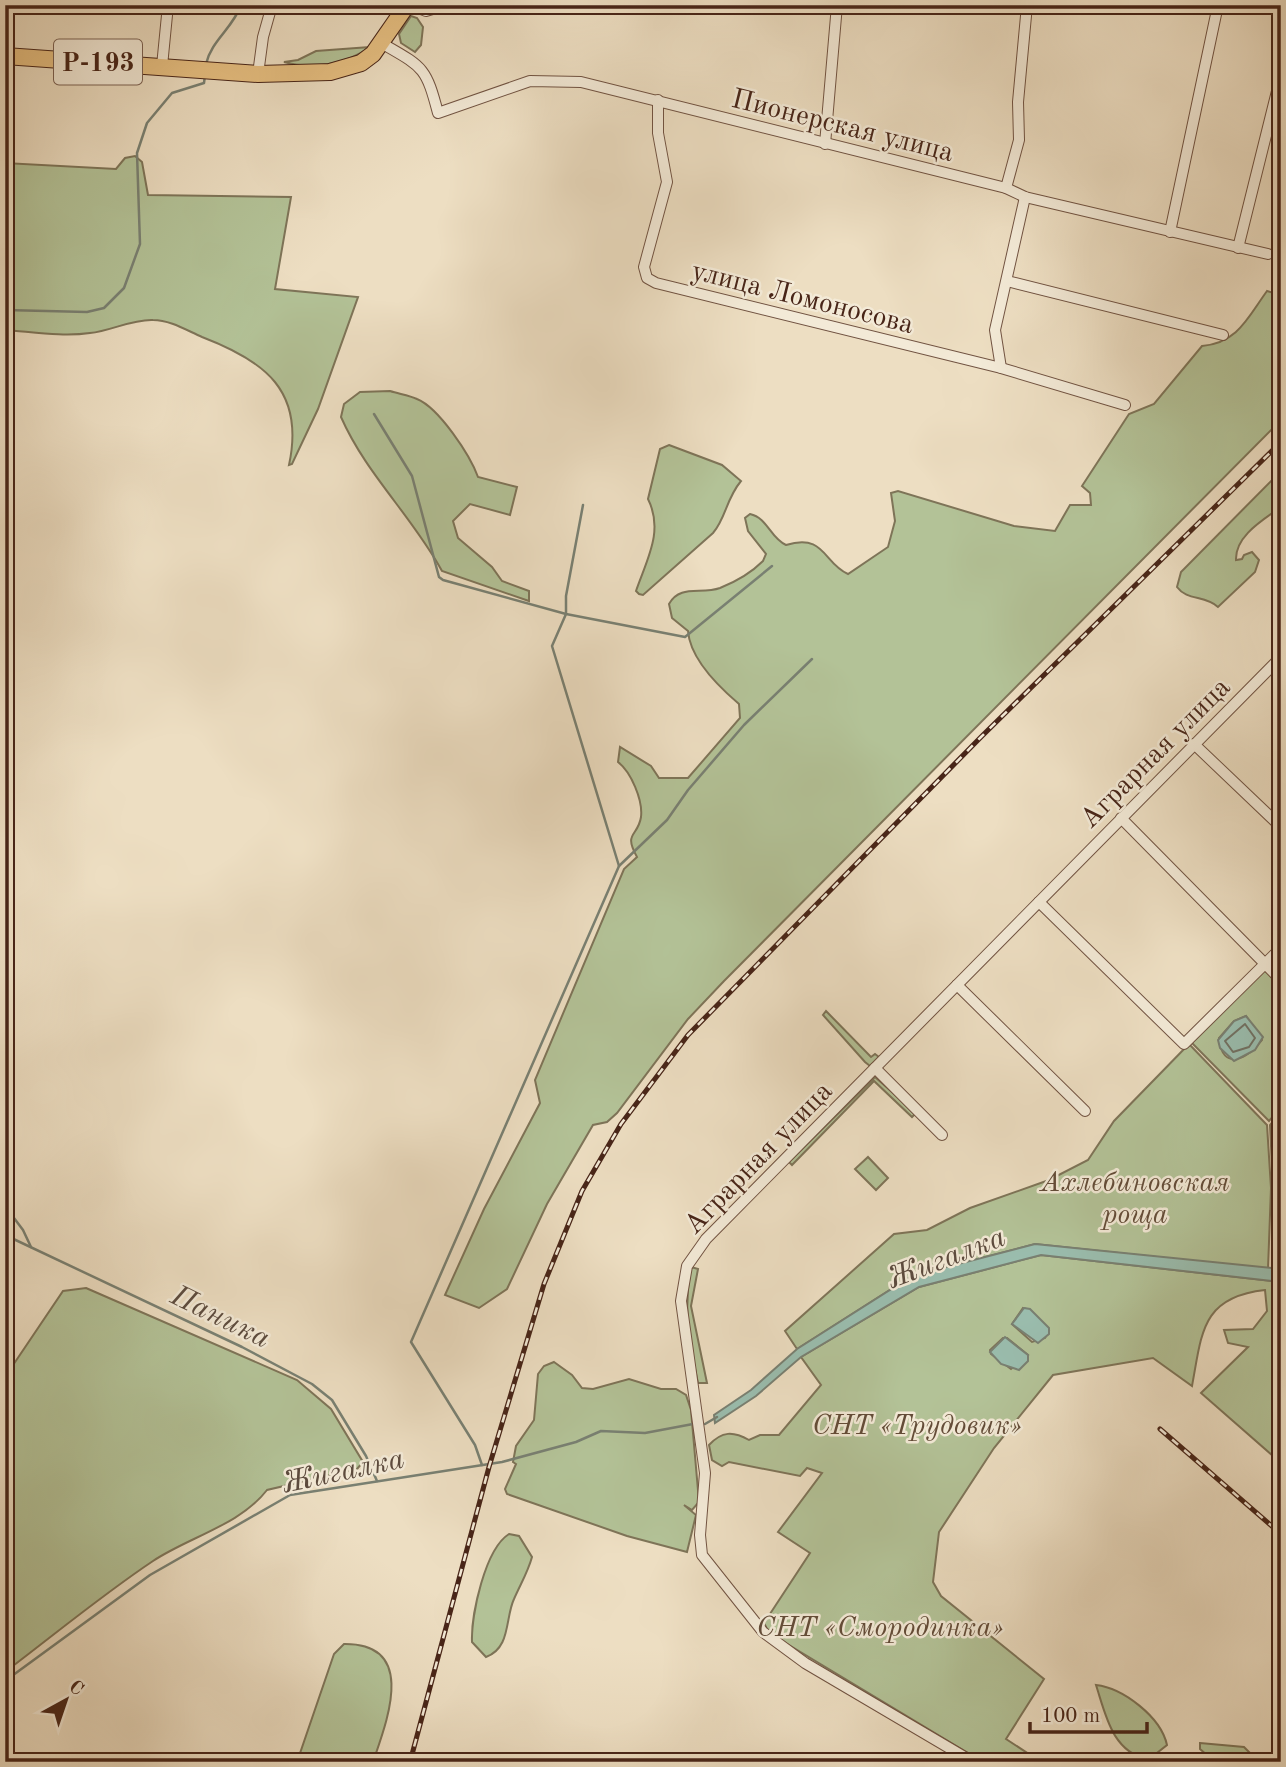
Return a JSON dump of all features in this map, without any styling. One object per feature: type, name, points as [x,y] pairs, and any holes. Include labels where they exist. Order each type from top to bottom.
[{"type":"main road","name":"Р-193","points":[[5,56],[258,74],[330,72],[361,63],[383,44],[409,5]]},
{"type":"street","points":[[162,66],[168,5]]},
{"type":"street","points":[[258,74],[263,37],[272,5]]},
{"type":"street","points":[[409,5],[426,12],[446,5]]},
{"type":"street","points":[[825,144],[837,5]]},
{"type":"street","points":[[1006,188],[1018,140],[1017,102],[1027,5]]},
{"type":"street","points":[[1170,232],[1217,5]]},
{"type":"street","name":"Пионерская улица","points":[[383,44],[422,68],[429,78],[438,113],[511,86],[543,80],[581,82],[1006,188],[1025,197],[1268,254]]},
{"type":"street","points":[[1238,248],[1281,75]]},
{"type":"street","name":"улица Ломоносова","points":[[658,100],[658,133],[667,182],[644,267],[647,278],[656,283],[1002,368],[1125,405]]},
{"type":"street","points":[[1002,368],[995,330],[1025,197]]},
{"type":"street","points":[[1007,281],[1223,335]]},
{"type":"street","name":"Аграрная улица","points":[[973,1762],[805,1663],[763,1632],[702,1555],[700,1535],[706,1492],[681,1301],[687,1266],[706,1239],[1194,744],[1278,663]]},
{"type":"street","points":[[1194,744],[1281,827]]},
{"type":"street","points":[[1121,818],[1281,980]]},
{"type":"street","points":[[1039,902],[1184,1044],[1281,948]]},
{"type":"street","points":[[957,985],[1085,1111]]},
{"type":"street","points":[[875,1068],[942,1135]]},
{"type":"green space","points":[[411,16],[417,18],[423,27],[421,45],[415,52],[401,43],[399,34]]},
{"type":"green space","points":[[370,47],[351,58],[329,64],[284,62],[298,60],[316,51]]},
{"type":"green space","points":[[135,156],[142,162],[148,195],[291,197],[275,289],[358,297],[318,409],[292,464],[289,465],[291,417],[285,398],[275,382],[261,369],[224,346],[159,320],[137,321],[80,334],[5,330],[5,163],[116,169],[125,158]]},
{"type":"green space","points":[[1267,291],[1281,295],[1281,420],[724,981],[688,1019],[617,1113],[607,1122],[593,1125],[547,1204],[507,1289],[479,1308],[445,1295],[484,1209],[540,1103],[535,1080],[624,869],[637,857],[631,839],[641,817],[640,803],[632,779],[618,762],[620,747],[651,766],[659,778],[688,778],[740,718],[739,704],[700,661],[688,631],[672,618],[669,604],[685,592],[713,590],[732,583],[763,561],[766,554],[748,531],[745,518],[750,514],[761,520],[781,542],[786,545],[799,542],[816,546],[848,574],[888,547],[895,521],[891,493],[898,491],[1014,526],[1055,531],[1070,505],[1091,505],[1090,493],[1082,486],[1129,414],[1154,404],[1202,346],[1225,340],[1241,327]]},
{"type":"green space","points":[[390,391],[411,396],[435,412],[461,445],[478,477],[517,487],[510,515],[470,504],[453,521],[458,538],[492,567],[502,581],[529,591],[529,601],[442,571],[363,457],[341,417],[344,404],[360,392]]},
{"type":"green space","points":[[669,445],[722,465],[741,481],[713,533],[643,595],[636,591],[654,534],[653,511],[648,499],[660,449]]},
{"type":"green space","points":[[1281,471],[1281,507],[1251,529],[1237,551],[1236,560],[1252,552],[1259,560],[1255,572],[1218,607],[1181,591],[1177,587],[1181,572]]},
{"type":"green space","points":[[1268,967],[1281,980],[1281,1107],[1269,1121],[1191,1042]],"holes":[[[1246,1016],[1262,1040],[1243,1057],[1230,1059],[1221,1049],[1219,1038],[1234,1021]]]},
{"type":"green space","points":[[826,1011],[871,1057],[875,1054],[879,1057],[870,1066],[823,1015]]},
{"type":"green space","name":"Ахлебиновская роща","points":[[1189,1044],[1267,1125],[1271,1188],[1268,1269],[1035,1244],[912,1276],[797,1349],[785,1331],[894,1234],[927,1230],[970,1208],[1049,1180],[1088,1160],[1114,1121]]},
{"type":"green space","points":[[875,1077],[916,1113],[912,1117],[874,1081],[792,1165],[789,1162]]},
{"type":"green space","points":[[1281,1112],[1281,1269],[1277,1269],[1270,1125]]},
{"type":"green space","points":[[868,1157],[888,1178],[876,1190],[855,1169]]},
{"type":"green space","points":[[1041,1255],[1281,1282],[1281,1463],[1201,1393],[1248,1347],[1228,1343],[1224,1330],[1253,1329],[1267,1311],[1265,1290],[1228,1300],[1216,1309],[1203,1334],[1192,1386],[1153,1358],[1053,1375],[994,1448],[939,1532],[933,1582],[941,1596],[1044,1679],[1006,1739],[1041,1762],[983,1762],[769,1633],[764,1623],[810,1553],[778,1532],[822,1473],[807,1468],[800,1476],[729,1462],[722,1466],[712,1460],[709,1445],[723,1435],[733,1434],[749,1440],[760,1435],[779,1435],[821,1385],[801,1357],[919,1287]],"holes":[[[1023,1308],[1030,1310],[1049,1331],[1045,1338],[1032,1342],[1012,1324]],[[1003,1338],[1007,1338],[1028,1355],[1011,1369],[991,1354],[990,1350]]]},
{"type":"green space","points":[[691,1267],[698,1269],[691,1306],[707,1383],[698,1383],[690,1339],[687,1297]]},
{"type":"green space","points":[[86,1288],[297,1380],[331,1409],[363,1462],[357,1469],[267,1490],[229,1522],[167,1552],[134,1574],[5,1672],[5,1377],[63,1291]]},
{"type":"green space","points":[[554,1362],[572,1375],[582,1388],[593,1389],[629,1379],[661,1389],[676,1389],[686,1395],[691,1410],[699,1502],[692,1510],[684,1505],[696,1515],[687,1552],[627,1536],[507,1494],[505,1489],[516,1464],[513,1462],[516,1446],[534,1420],[538,1374],[544,1366]]},
{"type":"green space","points":[[509,1534],[519,1536],[532,1557],[511,1607],[500,1647],[486,1657],[472,1642],[474,1616],[486,1568],[500,1542]]},
{"type":"green space","points":[[344,1644],[367,1647],[382,1656],[389,1670],[389,1706],[373,1762],[297,1762],[334,1654]]},
{"type":"green space","points":[[1096,1685],[1118,1692],[1139,1706],[1157,1724],[1167,1745],[1148,1760],[1126,1749],[1112,1731]]},
{"type":"green space","points":[[1200,1743],[1244,1747],[1259,1762],[1215,1762],[1200,1749]]},
{"type":"water","points":[[1246,1016],[1263,1037],[1255,1050],[1234,1061],[1220,1048],[1218,1040],[1234,1021]]},
{"type":"water","points":[[1035,1244],[1281,1269],[1281,1282],[1041,1255],[919,1287],[801,1357],[756,1396],[715,1423],[714,1415],[751,1390],[797,1349],[912,1276]]},
{"type":"water","points":[[1024,1308],[1030,1309],[1049,1328],[1049,1334],[1038,1343],[1012,1324]]},
{"type":"water","points":[[1005,1337],[1028,1355],[1028,1361],[1019,1370],[1001,1364],[990,1352]]},
{"type":"waterway","name":"Паника","points":[[206,64],[212,48],[233,21],[241,5]]},
{"type":"waterway","name":"Паника","points":[[5,310],[87,312],[104,308],[124,288],[140,244],[137,153],[147,123],[172,93],[204,83],[205,75]]},
{"type":"waterway","points":[[374,414],[412,476],[439,577],[443,580],[566,614],[685,637],[772,566]]},
{"type":"waterway","points":[[482,1465],[475,1445],[411,1342],[619,866],[552,646],[566,614],[566,596],[583,505]]},
{"type":"waterway","points":[[619,866],[667,820],[688,790],[744,725],[812,659]]},
{"type":"waterway","points":[[5,1206],[23,1230],[31,1247]]},
{"type":"waterway","name":"Паника","points":[[5,1235],[242,1347],[312,1384],[332,1400],[366,1456],[377,1481]]},
{"type":"waterway","name":"Жигалка","points":[[705,1424],[717,1417]]},
{"type":"waterway","name":"Жигалка","points":[[5,1681],[150,1575],[290,1495],[502,1462],[576,1442],[601,1431],[645,1433],[693,1424]]},
{"type":"railway","points":[[410,1762],[489,1467],[544,1284],[582,1191],[621,1124],[688,1035],[981,737],[1281,442]]},
{"type":"railway","points":[[1160,1429],[1281,1534]]},
{"type":"park label","name":"СНТ «Трудовик»","points":[[917,1424]]},
{"type":"park label","name":"СНТ «Смородинка»","points":[[880,1626]]}]
